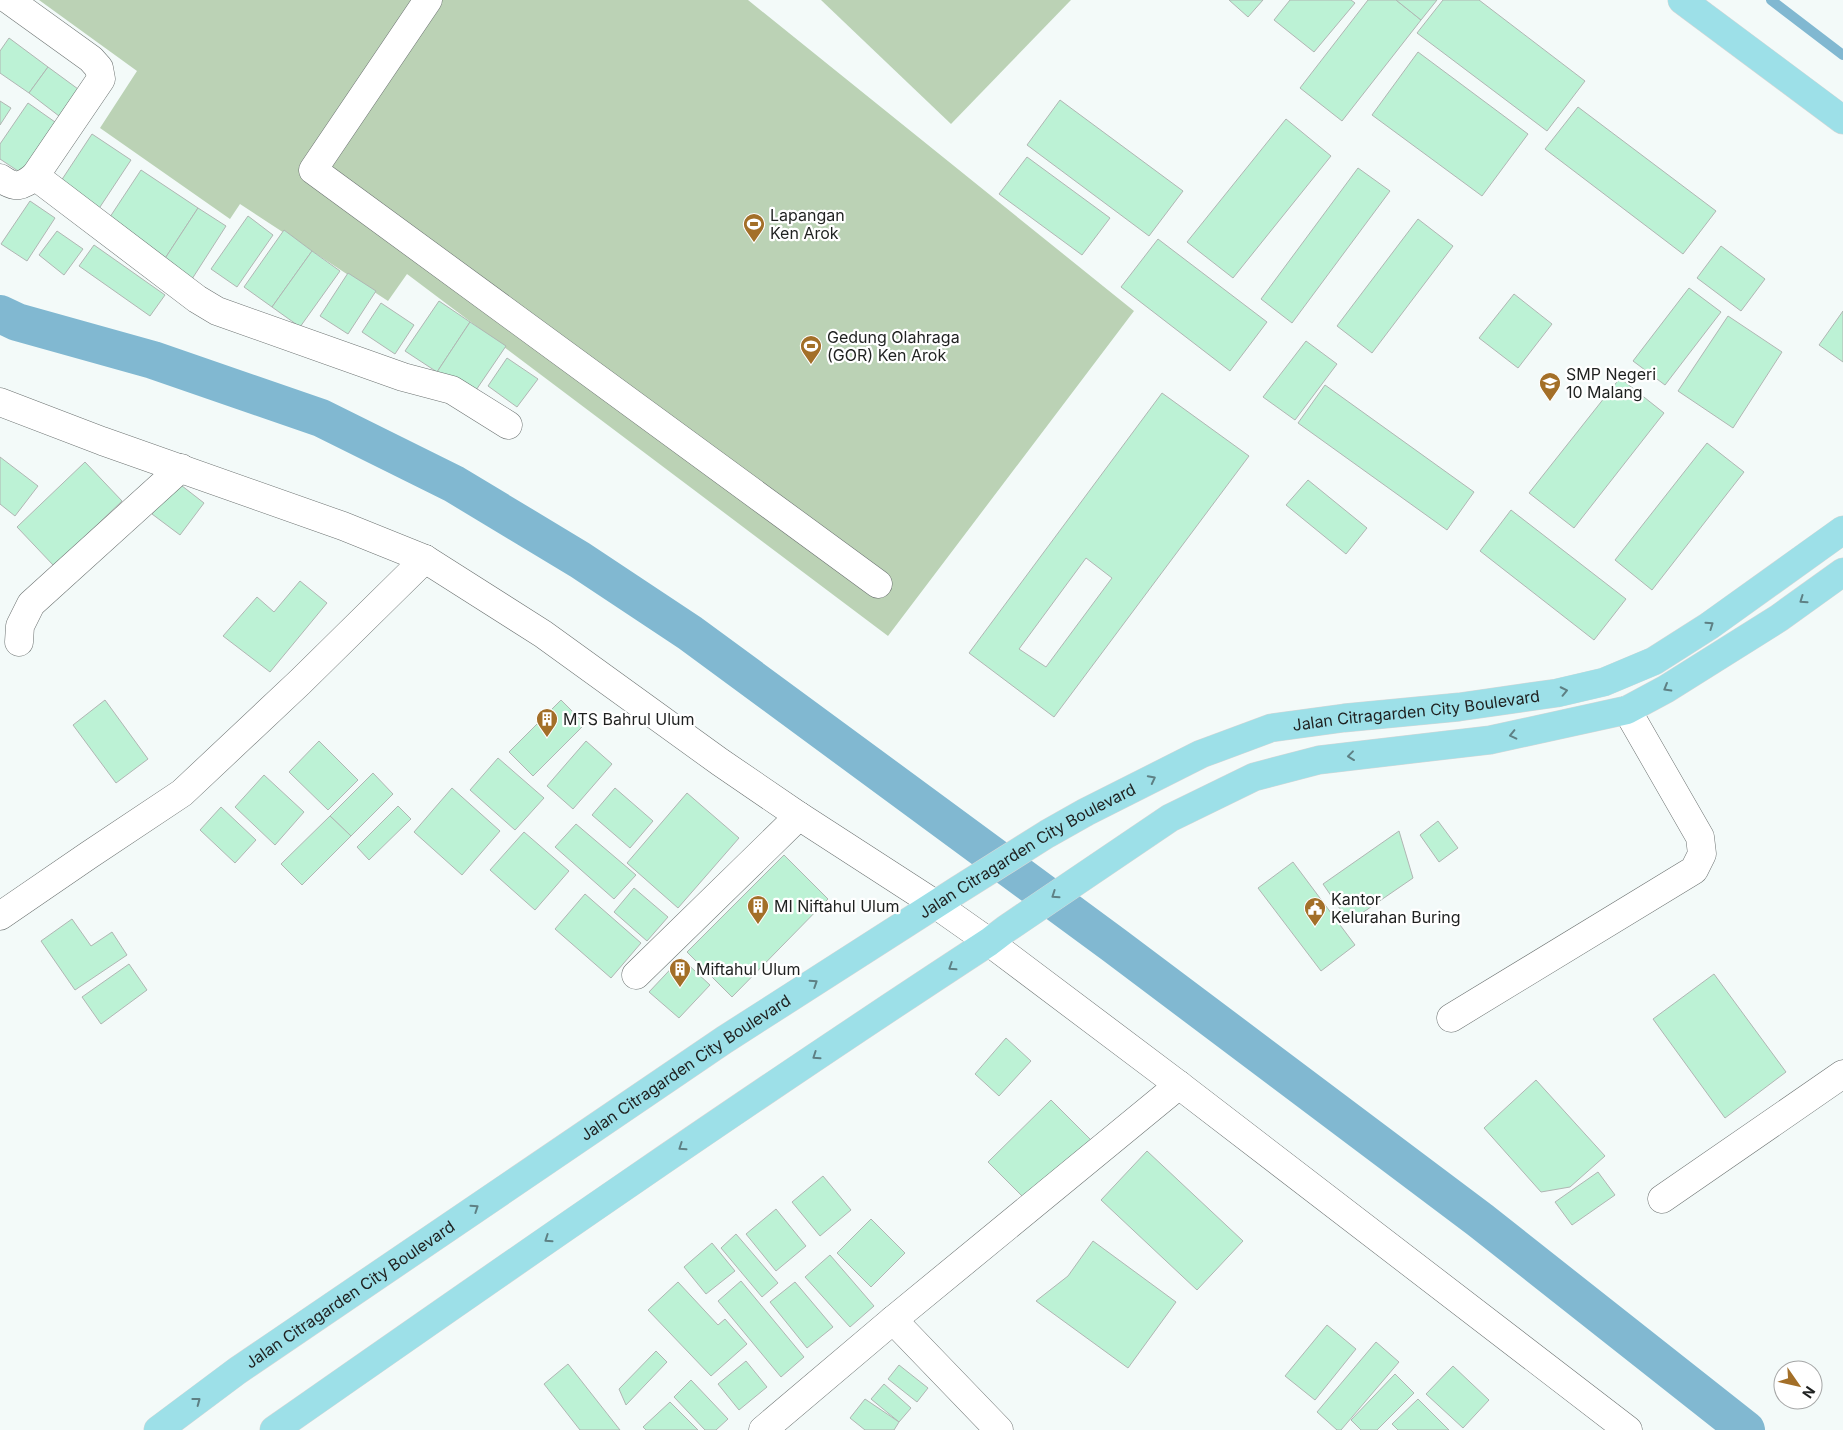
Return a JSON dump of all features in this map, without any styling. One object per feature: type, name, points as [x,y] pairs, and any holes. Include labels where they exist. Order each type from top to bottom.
[{"type":"main road","points":[[1682,0],[1843,120]]},
{"type":"main road","name":"Jalan Citragarden City Boulevard","points":[[158,1430],[237,1371],[430,1238],[724,1040],[1047,834],[1201,754],[1271,728],[1557,693],[1604,682],[1662,656],[1709,626],[1843,530]]},
{"type":"main road","name":"Jalan Citragarden City Boulevard","points":[[274,1430],[502,1270],[1170,818],[1254,778],[1319,760],[1490,740],[1627,710],[1666,689],[1771,623],[1843,572]]},
{"type":"street","points":[[0,178],[10,185],[23,185],[35,176],[101,79],[99,68],[91,59],[9,0]]},
{"type":"street","points":[[428,0],[313,170],[878,584]]},
{"type":"street","points":[[35,176],[197,299],[217,311],[403,377],[452,390],[508,425]]},
{"type":"street","points":[[0,402],[102,441],[343,526],[424,560],[544,634],[720,762],[799,816],[947,897],[998,936],[1179,1085],[1614,1426]]},
{"type":"street","points":[[19,642],[20,626],[31,604],[181,468]]},
{"type":"street","points":[[0,916],[89,854],[182,793],[300,682],[424,560]]},
{"type":"street","points":[[1451,1018],[1694,870],[1702,854],[1700,836],[1627,710]]},
{"type":"street","points":[[636,975],[799,816]]},
{"type":"street","points":[[1662,1199],[1843,1074]]},
{"type":"street","points":[[763,1430],[893,1320],[1179,1085]]},
{"type":"street","points":[[893,1320],[999,1430]]},
{"type":"green space","name":"Gedung Olahraga (GOR) Ken Arok","points":[[39,0],[748,0],[1134,311],[888,636],[407,274],[388,301],[240,204],[230,219],[100,128],[137,71]]},
{"type":"green space","points":[[821,0],[1071,0],[951,124]]},
{"type":"building","points":[[1229,0],[1263,0],[1248,17]]},
{"type":"building","points":[[1290,0],[1351,0],[1355,3],[1314,52],[1274,20]]},
{"type":"building","points":[[1368,0],[1396,0],[1421,20],[1342,121],[1300,88]]},
{"type":"building","points":[[1396,0],[1437,0],[1421,20]]},
{"type":"building","points":[[1443,0],[1479,0],[1585,81],[1547,131],[1417,33]]},
{"type":"building","points":[[9,38],[48,67],[29,93],[0,73],[0,51]]},
{"type":"building","points":[[1418,52],[1528,134],[1482,196],[1372,115]]},
{"type":"building","points":[[48,67],[78,89],[59,116],[29,93]]},
{"type":"building","points":[[1060,100],[1183,191],[1149,236],[1027,145]]},
{"type":"building","points":[[0,101],[11,108],[0,125]]},
{"type":"building","points":[[28,103],[55,122],[21,173],[0,159],[0,144]]},
{"type":"building","points":[[1578,107],[1716,211],[1683,254],[1545,149]]},
{"type":"building","points":[[1286,119],[1331,156],[1233,278],[1187,242]]},
{"type":"building","points":[[92,134],[131,160],[96,213],[57,187]]},
{"type":"building","points":[[1027,157],[1110,218],[1082,255],[999,194]]},
{"type":"building","points":[[1358,168],[1390,191],[1292,323],[1261,299]]},
{"type":"building","points":[[141,170],[198,208],[164,260],[106,223]]},
{"type":"building","points":[[30,201],[55,218],[27,261],[1,244]]},
{"type":"building","points":[[198,208],[226,226],[192,279],[164,260]]},
{"type":"building","points":[[248,216],[273,235],[237,287],[211,269]]},
{"type":"building","points":[[1418,219],[1453,246],[1372,353],[1337,326]]},
{"type":"building","points":[[284,230],[312,251],[272,307],[244,287]]},
{"type":"building","points":[[57,231],[83,249],[64,275],[39,255]]},
{"type":"building","points":[[1158,239],[1267,322],[1230,371],[1121,287]]},
{"type":"building","points":[[94,245],[165,295],[150,316],[79,266]]},
{"type":"building","points":[[1721,246],[1765,279],[1741,311],[1697,278]]},
{"type":"building","points":[[312,251],[340,271],[300,327],[272,307]]},
{"type":"building","points":[[348,273],[376,291],[348,334],[320,316]]},
{"type":"building","points":[[1689,288],[1721,312],[1665,385],[1633,361]]},
{"type":"building","points":[[1514,294],[1552,324],[1518,368],[1479,338]]},
{"type":"building","points":[[439,301],[470,322],[437,372],[405,351]]},
{"type":"building","points":[[381,303],[414,325],[395,354],[362,332]]},
{"type":"building","points":[[1843,311],[1843,362],[1819,345]]},
{"type":"building","points":[[1728,316],[1782,352],[1733,428],[1678,391]]},
{"type":"building","points":[[470,322],[506,346],[472,396],[437,372]]},
{"type":"building","points":[[1306,341],[1337,364],[1295,420],[1263,397]]},
{"type":"building","points":[[507,358],[538,379],[517,407],[488,386]]},
{"type":"building","points":[[1620,378],[1664,413],[1574,528],[1529,493]]},
{"type":"building","points":[[1325,385],[1474,492],[1447,530],[1298,423]]},
{"type":"building","points":[[1162,393],[1249,456],[1054,717],[969,653]],"holes":[[[1086,558],[1112,578],[1046,667],[1019,649]]]},
{"type":"building","points":[[1707,443],[1744,472],[1652,590],[1615,560]]},
{"type":"building","points":[[0,457],[38,486],[15,516],[0,504]]},
{"type":"building","points":[[85,462],[122,501],[54,566],[17,527]]},
{"type":"building","points":[[1308,480],[1367,528],[1346,554],[1286,505]]},
{"type":"building","points":[[177,482],[204,503],[180,535],[152,514]]},
{"type":"building","points":[[1511,510],[1626,599],[1594,640],[1480,551]]},
{"type":"building","points":[[300,581],[327,603],[270,672],[223,636],[257,597],[274,612]]},
{"type":"building","points":[[105,700],[148,759],[116,783],[73,725]]},
{"type":"building","name":"MTS Bahrul Ulum","points":[[561,700],[585,724],[533,776],[509,752]]},
{"type":"building","points":[[319,741],[358,780],[328,810],[289,772]]},
{"type":"building","points":[[586,741],[612,764],[573,809],[547,786]]},
{"type":"building","points":[[498,758],[544,798],[515,830],[470,790]]},
{"type":"building","points":[[373,773],[393,794],[351,836],[330,816]]},
{"type":"building","points":[[264,775],[304,812],[275,845],[235,807]]},
{"type":"building","points":[[452,788],[500,831],[462,875],[414,832]]},
{"type":"building","points":[[615,788],[653,821],[630,848],[592,815]]},
{"type":"building","points":[[687,793],[739,838],[678,908],[627,863]]},
{"type":"building","points":[[398,806],[411,819],[369,860],[357,847]]},
{"type":"building","points":[[221,807],[256,840],[235,863],[200,830]]},
{"type":"building","points":[[330,816],[351,836],[302,885],[281,864]]},
{"type":"building","points":[[1438,821],[1458,848],[1439,862],[1420,835]]},
{"type":"building","points":[[576,824],[636,875],[614,899],[555,847]]},
{"type":"building","points":[[1399,831],[1413,878],[1349,922],[1323,884]]},
{"type":"building","points":[[524,832],[569,871],[535,910],[490,870]]},
{"type":"building","name":"MI Niftahul Ulum","points":[[784,855],[828,899],[732,997],[687,952]]},
{"type":"building","name":"Kantor Kelurahan Buring","points":[[1293,862],[1355,945],[1321,971],[1258,888]]},
{"type":"building","points":[[634,888],[668,917],[647,941],[614,912]]},
{"type":"building","points":[[585,894],[641,943],[611,978],[555,929]]},
{"type":"building","points":[[72,919],[91,946],[112,932],[127,955],[75,990],[41,941]]},
{"type":"building","name":"Miftahul Ulum","points":[[681,958],[710,985],[679,1018],[649,992]]},
{"type":"building","points":[[129,964],[147,990],[101,1024],[82,997]]},
{"type":"building","points":[[1714,974],[1786,1072],[1725,1118],[1653,1019]]},
{"type":"building","points":[[1006,1038],[1031,1061],[999,1096],[975,1074]]},
{"type":"building","points":[[1536,1080],[1605,1156],[1570,1187],[1541,1192],[1484,1128]]},
{"type":"building","points":[[1051,1100],[1092,1141],[1029,1203],[988,1162]]},
{"type":"building","points":[[1147,1151],[1243,1241],[1197,1290],[1101,1200]]},
{"type":"building","points":[[1598,1172],[1615,1195],[1572,1225],[1555,1202]]},
{"type":"building","points":[[823,1176],[851,1210],[820,1236],[792,1202]]},
{"type":"building","points":[[776,1209],[806,1246],[776,1271],[746,1234]]},
{"type":"building","points":[[871,1219],[905,1253],[871,1287],[837,1253]]},
{"type":"building","points":[[736,1234],[778,1283],[762,1297],[721,1248]]},
{"type":"building","points":[[1093,1241],[1176,1302],[1128,1368],[1036,1301],[1068,1276]]},
{"type":"building","points":[[712,1243],[735,1271],[706,1294],[684,1267]]},
{"type":"building","points":[[830,1255],[874,1306],[850,1327],[805,1277]]},
{"type":"building","points":[[741,1281],[804,1357],[781,1377],[718,1301]]},
{"type":"building","points":[[678,1282],[718,1325],[725,1319],[747,1344],[711,1376],[648,1310]]},
{"type":"building","points":[[795,1282],[833,1327],[807,1348],[770,1302]]},
{"type":"building","points":[[1327,1325],[1356,1349],[1315,1400],[1285,1376]]},
{"type":"building","points":[[1376,1342],[1399,1362],[1341,1430],[1337,1430],[1317,1412]]},
{"type":"building","points":[[656,1351],[667,1362],[626,1405],[619,1389]]},
{"type":"building","points":[[746,1361],[767,1387],[739,1410],[718,1384]]},
{"type":"building","points":[[568,1364],[620,1430],[580,1430],[544,1384]]},
{"type":"building","points":[[899,1365],[928,1388],[917,1402],[888,1379]]},
{"type":"building","points":[[1453,1366],[1489,1400],[1463,1428],[1426,1394]]},
{"type":"building","points":[[1395,1374],[1414,1393],[1377,1430],[1361,1430],[1351,1420]]},
{"type":"building","points":[[691,1380],[728,1419],[716,1430],[705,1430],[674,1397]]},
{"type":"building","points":[[884,1384],[911,1408],[899,1422],[871,1399]]},
{"type":"building","points":[[865,1399],[899,1422],[894,1430],[865,1430],[850,1418]]},
{"type":"building","points":[[1418,1399],[1449,1430],[1398,1430],[1392,1424]]},
{"type":"building","points":[[670,1402],[698,1430],[646,1430],[643,1427]]},
{"type":"waterway","points":[[1771,0],[1843,55]]},
{"type":"waterway","points":[[0,314],[17,322],[153,360],[321,418],[454,484],[580,560],[690,633],[1114,945],[1480,1220],[1746,1430]]},
{"type":"place","name":"Lapangan Ken Arok","points":[[754,243]]},
{"type":"place","name":"Gedung Olahraga (GOR) Ken Arok","points":[[811,365]]},
{"type":"place","name":"SMP Negeri 10 Malang","points":[[1550,402]]},
{"type":"place","name":"MTS Bahrul Ulum","points":[[547,738]]},
{"type":"place","name":"MI Niftahul Ulum","points":[[758,925]]},
{"type":"place","name":"Kantor Kelurahan Buring","points":[[1315,927]]},
{"type":"place","name":"Miftahul Ulum","points":[[680,988]]}]
